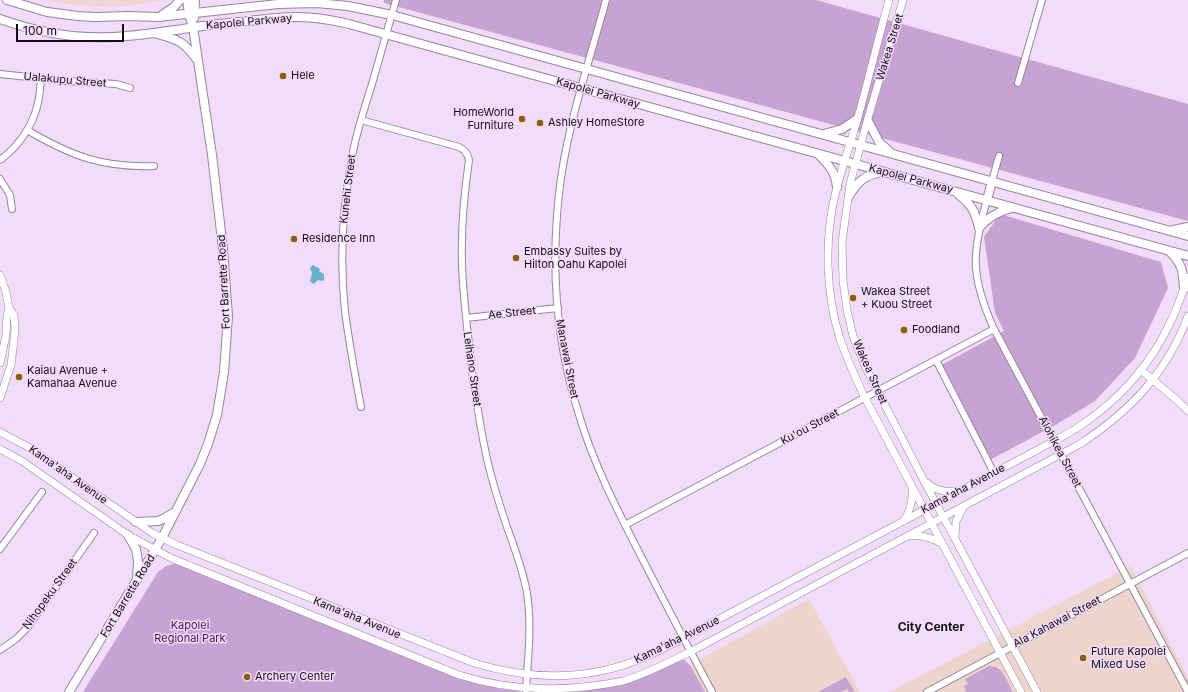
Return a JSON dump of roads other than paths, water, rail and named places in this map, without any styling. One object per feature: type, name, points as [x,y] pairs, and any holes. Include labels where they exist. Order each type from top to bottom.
[{"type":"main road","name":"Kapolei Parkway","points":[[7,0],[47,12],[78,16],[158,17],[278,4],[317,3],[348,6],[392,15],[1188,236]]},
{"type":"main road","points":[[158,17],[177,5],[180,0]]},
{"type":"main road","name":"Fort Barrette Road","points":[[69,692],[156,550],[200,464],[217,415],[224,372],[228,316],[223,249],[212,155],[192,13],[187,0]]},
{"type":"main road","name":"Fort Barrette Road","points":[[192,13],[195,0]]},
{"type":"main road","name":"Kapolei Parkway","points":[[0,19],[27,28],[43,31],[76,36],[112,37],[281,17],[299,17],[343,23],[1188,256]]},
{"type":"main road","points":[[152,33],[182,42],[198,61]]},
{"type":"main road","points":[[822,134],[842,129],[858,118]]},
{"type":"main road","points":[[868,120],[879,142],[892,154]]},
{"type":"main road","points":[[819,154],[832,169],[837,187]]},
{"type":"main road","points":[[849,196],[859,182],[864,178],[871,174],[882,172]]},
{"type":"main road","points":[[986,200],[992,181]]},
{"type":"main road","points":[[957,192],[973,208],[979,228]]},
{"type":"main road","points":[[979,228],[994,214],[1012,208]]},
{"type":"main road","points":[[1168,230],[1188,227]]},
{"type":"main road","points":[[1168,251],[1176,258],[1182,268],[1184,276],[1184,289]]},
{"type":"main road","points":[[136,522],[158,521],[176,511]]},
{"type":"main road","points":[[128,535],[136,549],[138,561],[137,581]]},
{"type":"street","name":"Kunehi Street","points":[[361,407],[347,324],[343,289],[343,223],[346,192],[354,145],[396,0]]},
{"type":"street","name":"Manawai Street","points":[[606,0],[574,115],[558,205],[556,255],[558,308],[562,344],[566,369],[579,417],[596,465],[625,525],[712,692]]},
{"type":"street","name":"Wakea Street","points":[[889,0],[833,206],[829,238],[829,275],[835,322],[844,351],[865,398],[1021,692]]},
{"type":"street","name":"Wakea Street","points":[[904,0],[850,184],[842,242],[844,293],[853,336],[877,391],[1037,692]]},
{"type":"street","points":[[1018,83],[1042,0]]},
{"type":"street","name":"Ualakupu Street","points":[[0,74],[72,82],[116,84],[130,88]]},
{"type":"street","points":[[0,160],[16,145],[34,117],[38,104],[41,78]]},
{"type":"street","name":"Leihano Street","points":[[361,120],[459,147],[467,153],[469,160],[464,197],[462,238],[463,286],[466,318],[478,412],[486,454],[501,510],[521,567],[527,594],[530,631],[526,690]]},
{"type":"street","points":[[27,130],[64,151],[91,160],[122,166],[154,166]]},
{"type":"street","points":[[992,181],[999,156]]},
{"type":"street","points":[[0,179],[10,195],[12,209]]},
{"type":"street","name":"Alohikea Street","points":[[986,200],[975,253],[976,276],[982,299],[994,329],[1188,692]]},
{"type":"street","points":[[0,275],[6,292],[9,308],[14,315],[14,340],[11,365],[0,398]]},
{"type":"street","name":"Kama'aha Avenue","points":[[0,432],[30,448],[152,533],[177,546],[459,658],[491,668],[527,675],[566,675],[605,670],[634,662],[683,638],[937,504],[1082,425],[1108,405],[1131,382],[1154,353],[1169,326],[1188,277]]},
{"type":"street","points":[[0,363],[6,335],[7,315],[9,308]]},
{"type":"street","name":"Ae Street","points":[[466,318],[558,308]]},
{"type":"street","name":"Kama'aha Avenue","points":[[0,449],[22,461],[128,535],[171,558],[459,675],[492,684],[526,690],[540,691],[590,688],[638,676],[690,652],[943,516],[1061,455],[1086,440],[1130,406],[1153,379],[1174,347],[1188,316]]},
{"type":"street","name":"Ku'ou Street","points":[[625,525],[994,329]]},
{"type":"street","points":[[936,360],[994,473]]},
{"type":"street","points":[[1141,370],[1188,411]]},
{"type":"street","points":[[923,479],[932,487],[940,490],[950,492],[960,491]]},
{"type":"street","points":[[904,521],[912,506],[912,488]]},
{"type":"street","points":[[0,549],[42,492]]},
{"type":"street","points":[[955,537],[956,521],[964,505]]},
{"type":"street","name":"Nihopeku Street","points":[[0,650],[16,639],[27,628],[94,533]]},
{"type":"street","points":[[907,536],[918,535],[927,537],[942,544]]},
{"type":"street","name":"Ala Kahawai Street","points":[[927,692],[1188,553]]},
{"type":"water","points":[[313,265],[320,269],[319,271],[324,274],[324,280],[318,280],[314,284],[310,281],[312,273],[310,268]]},
{"type":"place","name":"Hele","points":[[283,76]]},
{"type":"place","name":"HomeWorld Furniture","points":[[522,119]]},
{"type":"place","name":"Ashley HomeStore","points":[[540,123]]},
{"type":"place","name":"Residence Inn","points":[[294,239]]},
{"type":"place","name":"Embassy Suites by Hilton Oahu Kapolei","points":[[516,258]]},
{"type":"place","name":"Wakea Street + Kuou Street","points":[[853,298]]},
{"type":"place","name":"Foodland","points":[[904,330]]},
{"type":"place","name":"Kaiau Avenue + Kamahaa Avenue","points":[[19,377]]},
{"type":"place","name":"Future Kapolei Mixed Use","points":[[1083,658]]},
{"type":"place","name":"Archery Center","points":[[247,677]]},
{"type":"district","name":"City Center","points":[[931,627]]},
{"type":"park label","name":"Kapolei Regional Park","points":[[190,632]]}]
